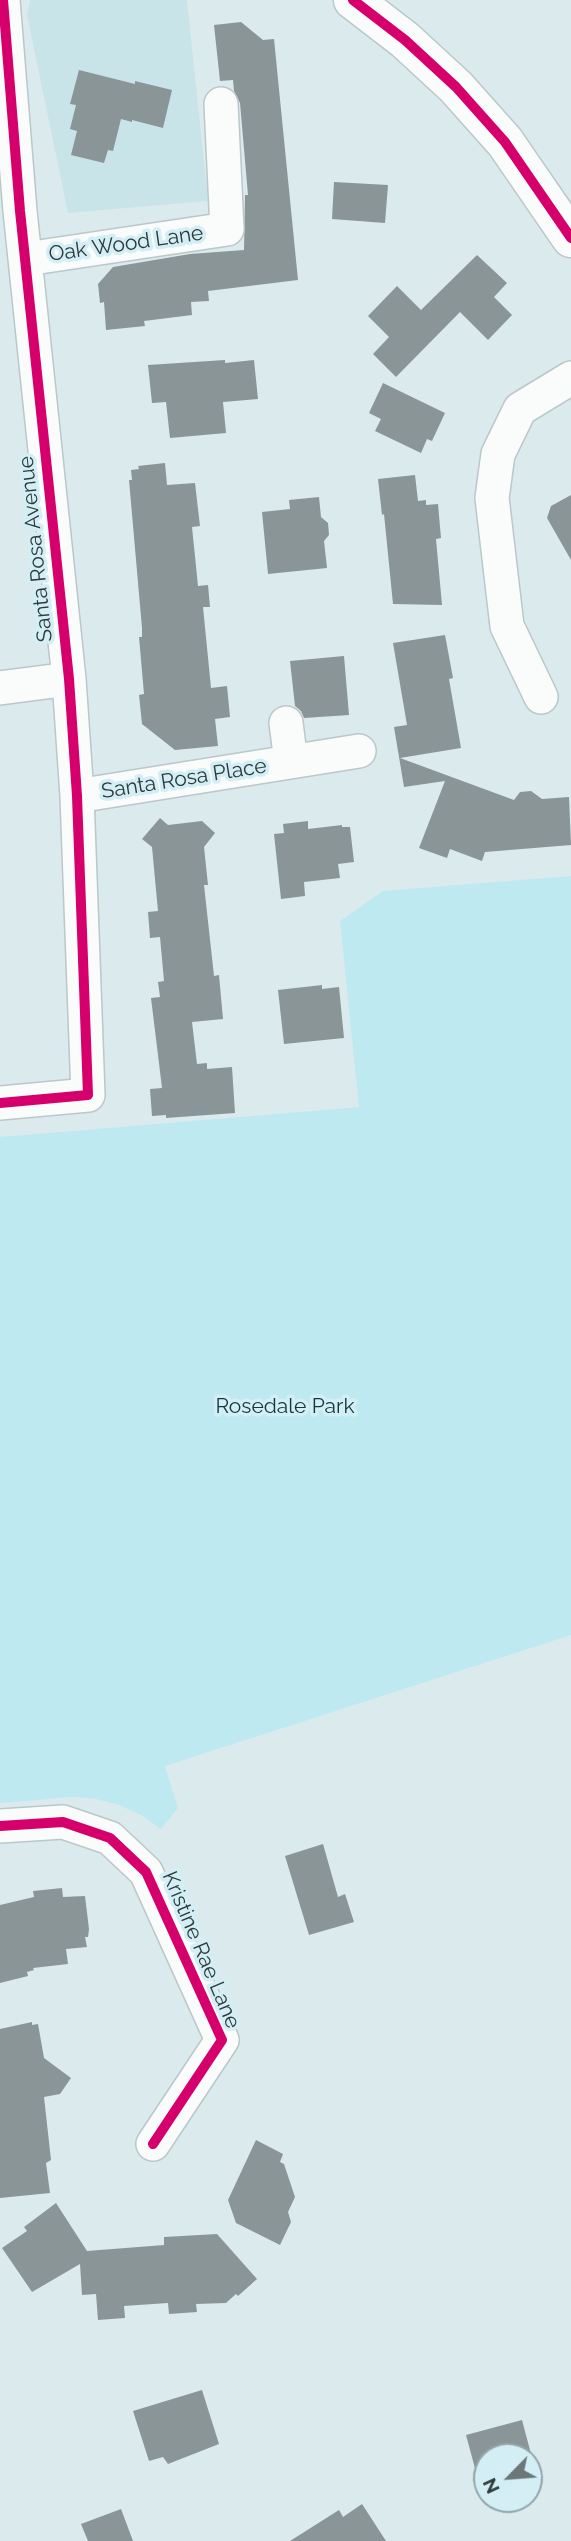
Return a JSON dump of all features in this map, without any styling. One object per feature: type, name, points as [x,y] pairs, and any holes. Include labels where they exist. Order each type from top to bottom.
[{"type":"main road","points":[[354,0],[405,40],[456,87],[505,142],[571,238]]},
{"type":"street","name":"Santa Rosa Avenue","points":[[0,1103],[88,1095],[77,796],[69,680],[26,259],[10,212],[3,0]]},
{"type":"street","name":"Oak Wood Lane","points":[[26,259],[227,229],[221,104]]},
{"type":"street","points":[[541,697],[507,626],[492,498],[498,454],[520,409],[571,378]]},
{"type":"street","points":[[0,688],[69,680]]},
{"type":"street","name":"Santa Rosa Place","points":[[286,723],[291,762]]},
{"type":"street","name":"Santa Rosa Place","points":[[77,796],[359,751]]},
{"type":"street","name":"Kristine Rae Lane","points":[[0,1826],[63,1822],[110,1838],[146,1872],[222,2040],[153,2144]]},
{"type":"shaded area","points":[[30,0],[187,0],[208,201],[68,213],[27,15]]},
{"type":"green space","name":"Rosedale Park","points":[[571,876],[571,1635],[165,1766],[178,1808],[161,1829],[141,1815],[96,1799],[72,1797],[0,1803],[0,1137],[359,1107],[340,921],[383,891]]},
{"type":"building","points":[[241,22],[263,40],[274,39],[298,280],[208,291],[209,301],[191,302],[192,315],[144,321],[145,326],[106,330],[104,302],[100,303],[98,284],[113,267],[190,254],[244,250],[245,195],[248,195],[240,103],[234,91],[233,80],[220,81],[214,25]]},
{"type":"building","points":[[79,70],[172,90],[163,128],[121,119],[113,151],[108,150],[104,163],[71,155],[77,131],[70,129],[76,105],[70,104]]},
{"type":"building","points":[[334,182],[388,185],[385,223],[332,219]]},
{"type":"building","points":[[477,255],[507,283],[494,297],[512,315],[488,340],[460,312],[396,377],[373,354],[389,337],[368,316],[397,286],[421,310]]},
{"type":"building","points":[[225,360],[225,363],[254,360],[258,399],[223,402],[226,433],[170,438],[166,402],[152,403],[148,365]]},
{"type":"building","points":[[383,383],[445,413],[432,441],[427,439],[421,453],[375,431],[381,419],[369,413]]},
{"type":"building","points":[[165,463],[167,485],[195,483],[200,526],[192,527],[198,586],[208,585],[210,607],[203,607],[211,688],[227,686],[230,717],[215,719],[218,746],[175,750],[142,724],[139,695],[144,694],[139,637],[142,637],[142,628],[129,480],[132,480],[131,470],[139,469],[138,466]]},
{"type":"building","points":[[415,475],[418,501],[426,500],[426,505],[438,504],[441,538],[436,539],[442,605],[393,604],[378,479]]},
{"type":"building","points":[[571,495],[571,560],[547,518],[551,506]]},
{"type":"building","points":[[319,497],[321,517],[328,523],[329,535],[324,541],[327,568],[268,574],[262,512],[290,509],[289,500]]},
{"type":"building","points":[[445,635],[453,678],[449,679],[461,748],[400,758],[514,800],[520,792],[531,791],[542,799],[569,797],[571,845],[485,852],[482,861],[450,849],[447,858],[419,848],[445,781],[404,787],[394,727],[407,725],[393,643]]},
{"type":"building","points":[[344,656],[349,715],[304,718],[295,706],[290,661]]},
{"type":"building","points":[[160,818],[168,825],[202,821],[215,833],[204,847],[208,885],[204,885],[214,976],[219,975],[223,1019],[192,1022],[197,1064],[207,1063],[207,1069],[232,1067],[235,1113],[166,1118],[166,1115],[152,1116],[150,1089],[162,1088],[151,998],[160,997],[158,982],[164,981],[160,937],[150,938],[148,912],[158,911],[152,847],[142,839]]},
{"type":"building","points":[[308,821],[308,829],[342,825],[350,827],[354,862],[338,864],[340,878],[304,882],[305,896],[281,899],[274,834],[284,833],[283,824]]},
{"type":"building","points":[[322,985],[322,989],[339,987],[344,1038],[284,1044],[278,990]]},
{"type":"building","points":[[323,1844],[338,1897],[345,1894],[354,1922],[309,1935],[285,1856]]},
{"type":"building","points":[[62,1888],[63,1897],[85,1896],[89,1929],[88,1937],[85,1937],[87,1947],[66,1949],[68,1964],[33,1968],[34,1970],[27,1972],[28,1976],[0,1983],[0,1905],[34,1897],[33,1891]]},
{"type":"building","points":[[32,2022],[32,2025],[38,2024],[44,2058],[71,2078],[60,2094],[44,2097],[51,2160],[46,2163],[50,2193],[0,2198],[0,2029]]},
{"type":"building","points":[[256,2140],[283,2154],[280,2162],[284,2164],[295,2197],[288,2212],[291,2222],[280,2245],[236,2223],[228,2200]]},
{"type":"building","points":[[56,2203],[87,2251],[164,2245],[164,2237],[217,2234],[257,2279],[226,2303],[196,2304],[197,2312],[169,2314],[168,2303],[124,2306],[125,2318],[98,2320],[96,2294],[82,2295],[80,2264],[32,2292],[2,2248],[27,2231],[24,2227]]},
{"type":"building","points":[[202,2390],[219,2444],[168,2464],[163,2457],[149,2461],[133,2411]]},
{"type":"building","points":[[522,2420],[528,2443],[473,2443],[473,2461],[466,2435]]},
{"type":"building","points":[[362,2504],[386,2541],[290,2541],[339,2510],[343,2517]]},
{"type":"building","points":[[121,2509],[133,2541],[88,2541],[81,2524]]},
{"type":"cycle path","points":[[0,1103],[88,1095],[77,796],[69,679],[20,211],[3,0]]},
{"type":"cycle path","points":[[353,0],[405,40],[456,87],[505,142],[571,238]]},
{"type":"cycle path","points":[[0,1826],[63,1822],[110,1838],[146,1872],[222,2040],[153,2144]]}]
